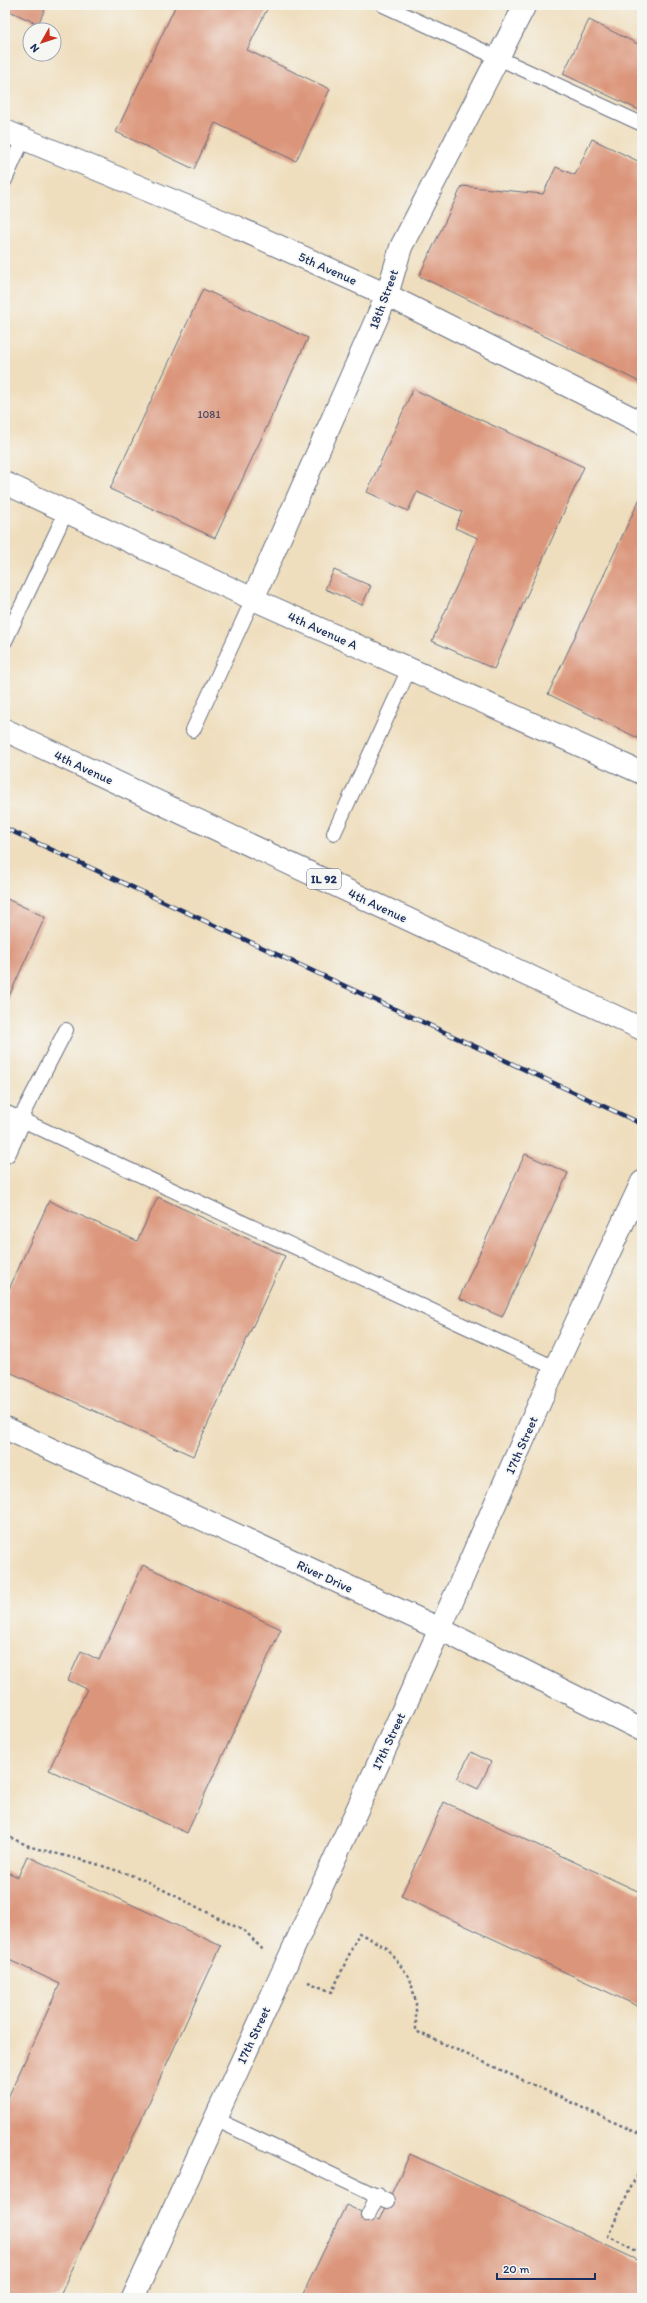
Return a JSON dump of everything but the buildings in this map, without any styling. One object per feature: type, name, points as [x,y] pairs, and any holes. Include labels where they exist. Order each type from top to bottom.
[{"type":"street","name":"18th Street","points":[[253,599],[387,295],[401,247],[500,57],[525,5]]},
{"type":"street","name":"5th Avenue","points":[[14,135],[236,227],[387,295],[642,423]]},
{"type":"street","name":"4th Avenue A","points":[[5,483],[253,599],[642,773]]},
{"type":"street","name":"4th Avenue","points":[[5,730],[642,1029]]},
{"type":"street","points":[[5,1152],[12,1116]]},
{"type":"street","name":"17th Street","points":[[133,2298],[440,1629],[555,1368],[642,1182]]},
{"type":"street","name":"River Drive","points":[[5,1428],[440,1629],[642,1730]]},
{"type":"lane","points":[[384,5],[500,57],[642,124]]},
{"type":"lane","points":[[5,180],[14,135]]},
{"type":"lane","points":[[5,641],[66,512]]},
{"type":"lane","points":[[193,730],[253,599]]},
{"type":"lane","points":[[334,833],[409,668]]},
{"type":"lane","points":[[66,1030],[12,1116],[555,1368]]},
{"type":"lane","points":[[215,2119],[382,2198],[368,2215]]},
{"type":"path","points":[[5,1835],[31,1847],[93,1863],[140,1878],[246,1932],[283,1972],[332,1992],[359,1933],[387,1948],[410,1978],[416,2003],[416,2031],[642,2135]]},
{"type":"path","points":[[642,2164],[608,2236],[642,2254]]},
{"type":"railway","points":[[5,828],[642,1124]]}]
